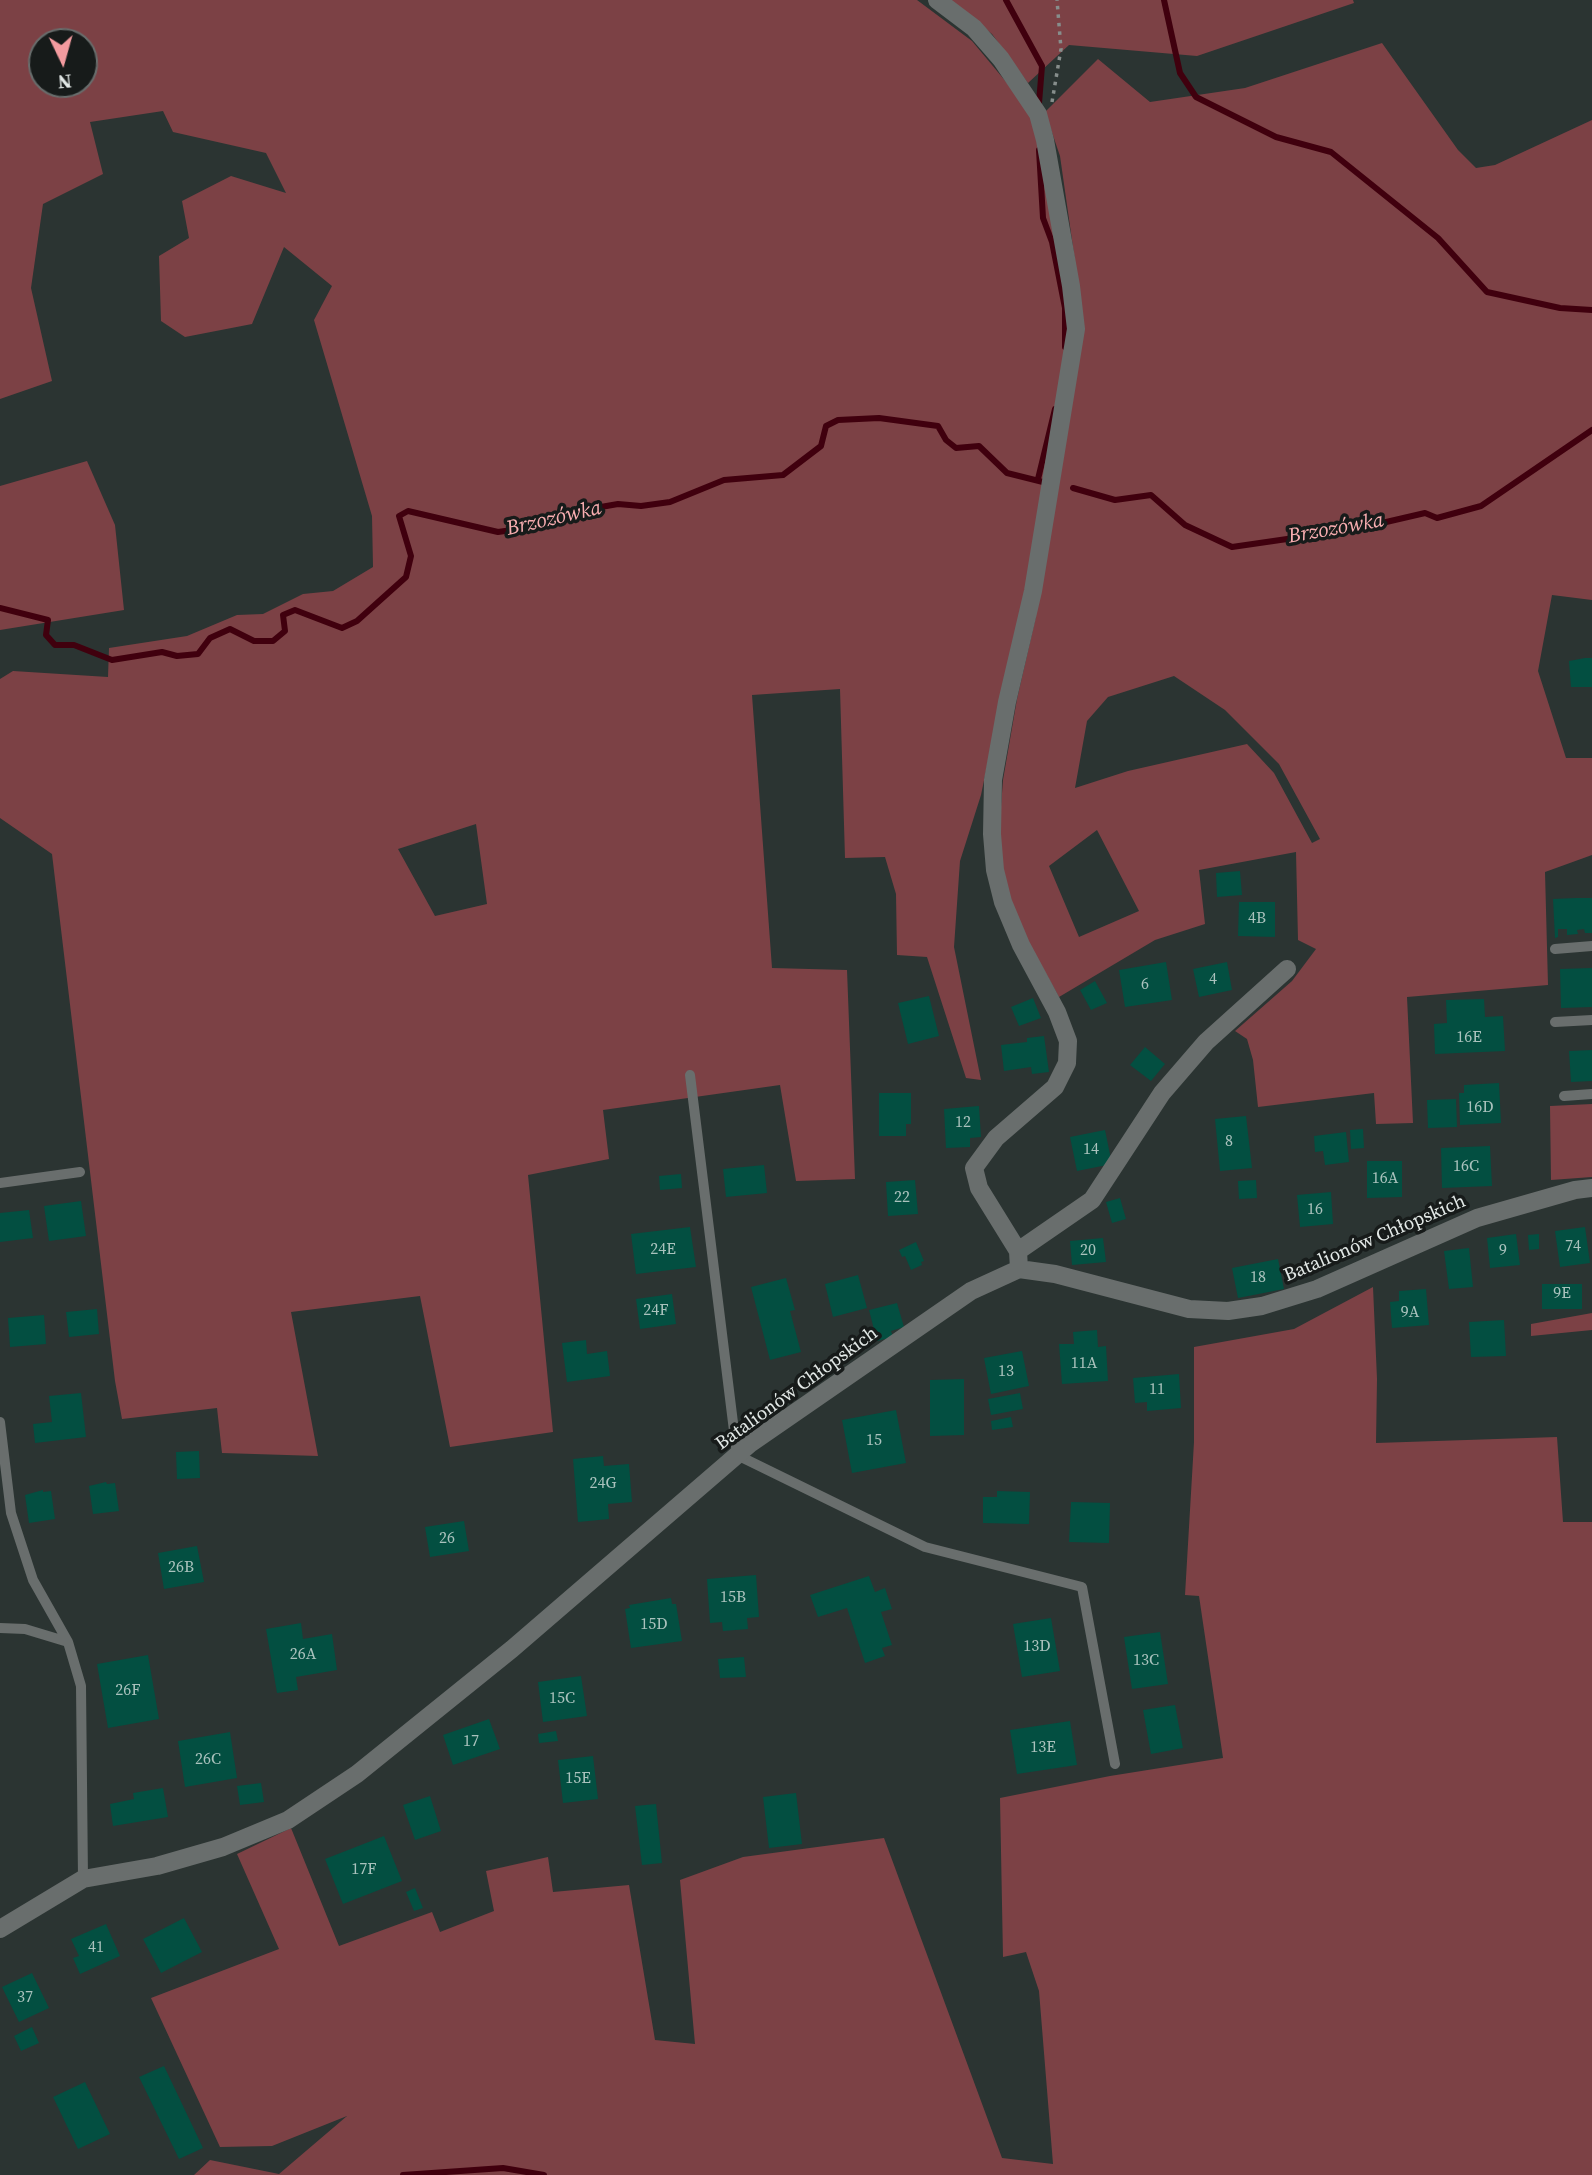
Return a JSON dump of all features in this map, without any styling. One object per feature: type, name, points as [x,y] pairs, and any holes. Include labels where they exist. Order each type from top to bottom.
[{"type":"street","points":[[937,0],[974,28],[1001,59],[1038,114],[1071,286],[1076,329],[1033,592],[1007,702],[993,780],[992,834],[995,870],[1003,902],[1021,945],[1057,1012],[1068,1041],[1068,1063],[1055,1087],[996,1138],[974,1168],[979,1188],[1019,1260],[1092,1200],[1162,1093],[1206,1042],[1287,969]]},
{"type":"street","name":"Batalionów Chłopskich","points":[[0,1929],[83,1880],[157,1866],[223,1847],[288,1820],[357,1774],[502,1658],[737,1455],[1019,1260],[1055,1275],[1189,1309],[1228,1311],[1262,1306],[1317,1289],[1478,1218],[1575,1190],[1592,1188]]},
{"type":"lane","points":[[1555,949],[1592,946]]},
{"type":"lane","points":[[1555,1022],[1592,1020]]},
{"type":"lane","points":[[690,1075],[737,1455],[925,1547],[1082,1587],[1115,1764]]},
{"type":"lane","points":[[1564,1096],[1592,1094]]},
{"type":"lane","points":[[0,1183],[80,1172]]},
{"type":"lane","points":[[0,1422],[11,1513],[33,1580],[68,1642],[81,1686],[83,1880]]},
{"type":"lane","points":[[0,1629],[25,1629],[68,1642]]},
{"type":"path","points":[[1045,140],[1061,49],[1057,0]]},
{"type":"shaded area","points":[[0,0],[917,0],[972,41],[1017,95],[1038,127],[1075,261],[1060,156],[1045,112],[1098,59],[1150,102],[1245,88],[1382,43],[1458,150],[1476,168],[1495,165],[1592,120],[1592,600],[1552,595],[1538,671],[1566,758],[1592,758],[1592,855],[1545,872],[1548,985],[1407,997],[1413,1123],[1376,1124],[1374,1093],[1258,1107],[1253,1060],[1247,1039],[1235,1031],[1292,981],[1316,949],[1298,940],[1296,852],[1199,870],[1205,924],[1155,940],[1059,997],[1009,901],[1001,869],[999,833],[1003,780],[1017,699],[1036,616],[1014,636],[981,795],[960,861],[954,947],[981,1080],[966,1078],[927,957],[897,955],[896,894],[885,857],[845,858],[840,689],[752,695],[772,968],[847,970],[855,1179],[796,1181],[780,1085],[603,1110],[609,1159],[528,1175],[553,1432],[450,1447],[420,1296],[291,1312],[318,1456],[222,1453],[217,1408],[122,1419],[115,1381],[52,854],[0,818],[0,679],[13,671],[108,677],[109,648],[187,636],[237,615],[263,614],[303,594],[333,591],[373,567],[372,516],[314,320],[332,286],[284,247],[252,324],[185,337],[161,321],[159,256],[189,238],[182,201],[231,176],[286,193],[266,153],[173,132],[163,111],[90,122],[103,174],[43,204],[31,288],[52,381],[0,399]],"holes":[[[1174,676],[1225,710],[1279,764],[1320,839],[1312,843],[1274,773],[1247,744],[1128,771],[1075,788],[1087,721],[1108,697]],[[476,824],[487,904],[435,916],[398,849]],[[1097,830],[1139,911],[1079,937],[1049,866]]]},
{"type":"shaded area","points":[[949,0],[1353,0],[1354,3],[1197,56],[1069,45],[1028,83],[992,34]]},
{"type":"shaded area","points":[[87,461],[115,525],[124,610],[0,630],[0,486]]},
{"type":"shaded area","points":[[1592,1104],[1592,1177],[1551,1180],[1550,1106]]},
{"type":"shaded area","points":[[1373,1287],[1377,1379],[1376,1443],[1557,1437],[1563,1522],[1592,1522],[1592,2175],[194,2175],[210,2160],[279,2174],[347,2116],[272,2146],[220,2147],[151,1998],[279,1949],[237,1854],[291,1828],[339,1946],[432,1912],[440,1932],[494,1911],[486,1871],[548,1857],[553,1892],[629,1885],[655,2040],[695,2044],[680,1880],[743,1857],[884,1838],[1002,2158],[1053,2164],[1039,1991],[1026,1952],[1003,1957],[1000,1798],[1110,1776],[1223,1758],[1199,1596],[1185,1595],[1194,1442],[1194,1347],[1294,1329]]},
{"type":"shaded area","points":[[1592,1313],[1592,1330],[1531,1336],[1531,1324]]},
{"type":"building","points":[[1592,658],[1592,687],[1571,687],[1569,661]]},
{"type":"building","points":[[1240,871],[1242,895],[1217,897],[1216,873]]},
{"type":"building","points":[[1592,898],[1592,933],[1585,933],[1584,929],[1577,930],[1578,934],[1567,935],[1567,929],[1558,929],[1558,937],[1555,938],[1553,899]]},
{"type":"building","points":[[1239,902],[1275,902],[1275,937],[1238,936]]},
{"type":"building","points":[[1166,962],[1172,1000],[1125,1007],[1119,970]]},
{"type":"building","points":[[1227,962],[1232,990],[1199,997],[1193,969]]},
{"type":"building","points":[[1592,968],[1592,1007],[1561,1008],[1560,969]]},
{"type":"building","points":[[1095,981],[1107,1003],[1091,1010],[1080,990]]},
{"type":"building","points":[[929,996],[939,1036],[908,1044],[898,1003]]},
{"type":"building","points":[[1033,998],[1041,1018],[1019,1026],[1011,1007]]},
{"type":"building","points":[[1484,999],[1485,1017],[1503,1016],[1505,1051],[1435,1054],[1434,1024],[1447,1023],[1446,1000]]},
{"type":"building","points":[[1044,1036],[1049,1072],[1032,1074],[1031,1067],[1004,1071],[1001,1045],[1027,1042],[1027,1038]]},
{"type":"building","points":[[1145,1047],[1165,1064],[1151,1081],[1130,1065]]},
{"type":"building","points":[[1592,1050],[1592,1081],[1571,1082],[1569,1051]]},
{"type":"building","points":[[1499,1083],[1501,1123],[1460,1125],[1459,1093],[1464,1093],[1464,1085]]},
{"type":"building","points":[[879,1093],[911,1093],[911,1124],[906,1124],[906,1136],[879,1136]]},
{"type":"building","points":[[1456,1099],[1457,1127],[1428,1128],[1427,1100]]},
{"type":"building","points":[[979,1106],[981,1137],[970,1138],[970,1147],[946,1148],[944,1109]]},
{"type":"building","points":[[1246,1116],[1252,1168],[1220,1171],[1215,1119]]},
{"type":"building","points":[[1363,1129],[1364,1148],[1351,1149],[1350,1130]]},
{"type":"building","points":[[1105,1130],[1112,1164],[1077,1171],[1070,1137]]},
{"type":"building","points":[[1346,1132],[1349,1162],[1325,1165],[1323,1151],[1315,1152],[1314,1136]]},
{"type":"building","points":[[1490,1146],[1492,1186],[1442,1188],[1441,1148]]},
{"type":"building","points":[[1367,1161],[1402,1161],[1402,1197],[1367,1198]]},
{"type":"building","points":[[764,1165],[767,1193],[726,1197],[723,1169]]},
{"type":"building","points":[[681,1174],[682,1188],[660,1190],[659,1176]]},
{"type":"building","points":[[915,1180],[918,1214],[888,1216],[886,1182]]},
{"type":"building","points":[[1256,1180],[1257,1198],[1239,1199],[1238,1181]]},
{"type":"building","points":[[1331,1192],[1333,1224],[1300,1227],[1297,1195]]},
{"type":"building","points":[[1120,1198],[1126,1219],[1112,1223],[1106,1202]]},
{"type":"building","points":[[81,1201],[86,1236],[49,1241],[44,1206]]},
{"type":"building","points":[[29,1210],[33,1238],[0,1242],[0,1213]]},
{"type":"building","points":[[690,1227],[696,1267],[636,1274],[631,1234]]},
{"type":"building","points":[[1585,1227],[1590,1263],[1560,1267],[1555,1231]]},
{"type":"building","points":[[1516,1234],[1520,1265],[1490,1268],[1487,1238]]},
{"type":"building","points":[[1539,1234],[1539,1249],[1529,1250],[1528,1235]]},
{"type":"building","points":[[1103,1238],[1106,1262],[1072,1265],[1070,1241]]},
{"type":"building","points":[[916,1242],[924,1261],[921,1262],[922,1265],[911,1270],[899,1250]]},
{"type":"building","points":[[1469,1248],[1473,1287],[1449,1289],[1444,1251]]},
{"type":"building","points":[[1278,1259],[1284,1289],[1238,1298],[1232,1268]]},
{"type":"building","points":[[858,1275],[867,1308],[833,1317],[825,1284]]},
{"type":"building","points":[[786,1278],[795,1310],[790,1311],[801,1352],[770,1360],[751,1287]]},
{"type":"building","points":[[1542,1284],[1582,1284],[1582,1309],[1542,1309]]},
{"type":"building","points":[[1426,1289],[1429,1325],[1392,1328],[1390,1302],[1399,1301],[1399,1291]]},
{"type":"building","points":[[672,1294],[676,1324],[640,1329],[636,1299]]},
{"type":"building","points":[[897,1303],[904,1327],[891,1331],[893,1337],[877,1341],[869,1310]]},
{"type":"building","points":[[97,1309],[99,1334],[69,1337],[66,1312]]},
{"type":"building","points":[[44,1315],[46,1344],[10,1347],[8,1318]]},
{"type":"building","points":[[1504,1320],[1506,1356],[1471,1357],[1469,1322]]},
{"type":"building","points":[[1097,1330],[1098,1347],[1106,1346],[1108,1381],[1062,1384],[1059,1344],[1074,1344],[1073,1332]]},
{"type":"building","points":[[586,1340],[587,1354],[607,1351],[610,1376],[567,1382],[562,1343]]},
{"type":"building","points":[[1022,1351],[1029,1386],[991,1394],[984,1358]]},
{"type":"building","points":[[1179,1374],[1181,1408],[1147,1411],[1147,1402],[1135,1403],[1133,1378]]},
{"type":"building","points":[[964,1379],[964,1435],[930,1436],[930,1380]]},
{"type":"building","points":[[81,1393],[86,1437],[35,1443],[33,1424],[52,1422],[49,1396]]},
{"type":"building","points":[[1020,1393],[1023,1409],[991,1415],[988,1399]]},
{"type":"building","points":[[896,1410],[906,1463],[852,1473],[842,1420]]},
{"type":"building","points":[[1011,1417],[1013,1427],[992,1430],[991,1421]]},
{"type":"building","points":[[199,1451],[200,1478],[177,1479],[176,1452]]},
{"type":"building","points":[[603,1456],[604,1466],[629,1464],[632,1502],[608,1504],[609,1519],[578,1522],[573,1459]]},
{"type":"building","points":[[115,1483],[119,1511],[93,1514],[89,1486]]},
{"type":"building","points":[[43,1490],[51,1491],[55,1519],[29,1523],[25,1495]]},
{"type":"building","points":[[997,1491],[1030,1492],[1029,1524],[983,1523],[983,1497],[997,1497]]},
{"type":"building","points":[[1071,1502],[1110,1503],[1109,1543],[1069,1542]]},
{"type":"building","points":[[464,1521],[469,1551],[430,1557],[425,1527]]},
{"type":"building","points":[[197,1546],[204,1582],[164,1589],[158,1553]]},
{"type":"building","points":[[756,1575],[759,1617],[747,1618],[748,1629],[723,1631],[722,1622],[710,1623],[707,1579]]},
{"type":"building","points":[[869,1576],[875,1592],[885,1588],[892,1609],[881,1612],[892,1645],[882,1648],[885,1656],[865,1663],[847,1608],[818,1617],[810,1595]]},
{"type":"building","points":[[671,1598],[672,1604],[676,1604],[682,1641],[631,1648],[625,1609],[630,1608],[629,1605]]},
{"type":"building","points":[[1051,1618],[1060,1671],[1022,1677],[1013,1624]]},
{"type":"building","points":[[301,1623],[303,1639],[332,1634],[337,1670],[296,1677],[298,1690],[277,1693],[266,1629]]},
{"type":"building","points":[[1160,1632],[1168,1684],[1132,1689],[1124,1637]]},
{"type":"building","points":[[148,1655],[159,1719],[108,1728],[97,1664]]},
{"type":"building","points":[[744,1657],[746,1677],[720,1678],[718,1659]]},
{"type":"building","points":[[581,1676],[587,1716],[543,1722],[538,1682]]},
{"type":"building","points":[[1175,1705],[1183,1748],[1151,1754],[1143,1710]]},
{"type":"building","points":[[489,1719],[500,1749],[453,1765],[443,1735]]},
{"type":"building","points":[[1070,1721],[1077,1765],[1017,1774],[1010,1730]]},
{"type":"building","points":[[556,1731],[558,1741],[539,1743],[538,1734]]},
{"type":"building","points":[[230,1732],[237,1778],[185,1787],[178,1741]]},
{"type":"building","points":[[593,1756],[598,1799],[563,1803],[558,1760]]},
{"type":"building","points":[[261,1783],[264,1802],[240,1805],[237,1786]]},
{"type":"building","points":[[163,1788],[168,1817],[113,1826],[110,1804],[134,1799],[133,1793]]},
{"type":"building","points":[[796,1793],[802,1844],[769,1848],[763,1797]]},
{"type":"building","points":[[430,1796],[441,1831],[415,1840],[403,1805]]},
{"type":"building","points":[[656,1804],[662,1863],[642,1865],[635,1806]]},
{"type":"building","points":[[384,1836],[402,1881],[343,1904],[325,1859]]},
{"type":"building","points":[[415,1888],[423,1908],[414,1911],[406,1892]]},
{"type":"building","points":[[184,1918],[202,1952],[161,1973],[143,1939]]},
{"type":"building","points":[[106,1924],[120,1956],[80,1974],[73,1958],[79,1956],[71,1939]]},
{"type":"building","points":[[32,1973],[49,2008],[19,2022],[2,1987]]},
{"type":"building","points":[[32,2027],[39,2043],[21,2051],[14,2036]]},
{"type":"building","points":[[164,2066],[203,2148],[179,2159],[139,2077]]},
{"type":"building","points":[[85,2082],[110,2134],[78,2149],[53,2097]]},
{"type":"waterway","points":[[1006,0],[1042,66],[1039,103]]},
{"type":"waterway","points":[[1164,0],[1180,73],[1196,97],[1276,137],[1331,152],[1438,238],[1487,292],[1560,308],[1592,310]]},
{"type":"waterway","points":[[1039,150],[1043,218],[1052,242],[1065,308],[1065,347]]},
{"type":"waterway","points":[[1038,479],[1055,409]]},
{"type":"waterway","name":"Brzozówka","points":[[0,608],[48,620],[46,635],[55,645],[74,645],[112,660],[162,652],[177,656],[198,654],[210,638],[230,629],[254,641],[273,641],[285,631],[283,615],[295,610],[342,628],[357,621],[406,577],[411,556],[399,516],[408,511],[498,532],[533,527],[595,508],[618,504],[641,506],[670,502],[724,480],[783,475],[821,446],[826,426],[838,420],[879,418],[938,426],[946,440],[956,448],[979,446],[1007,473],[1043,482]]},
{"type":"waterway","name":"Brzozówka","points":[[1073,488],[1115,500],[1151,495],[1185,525],[1232,547],[1356,529],[1425,513],[1437,518],[1481,506],[1592,430]]},
{"type":"waterway","points":[[403,2175],[503,2168],[544,2175]]}]
